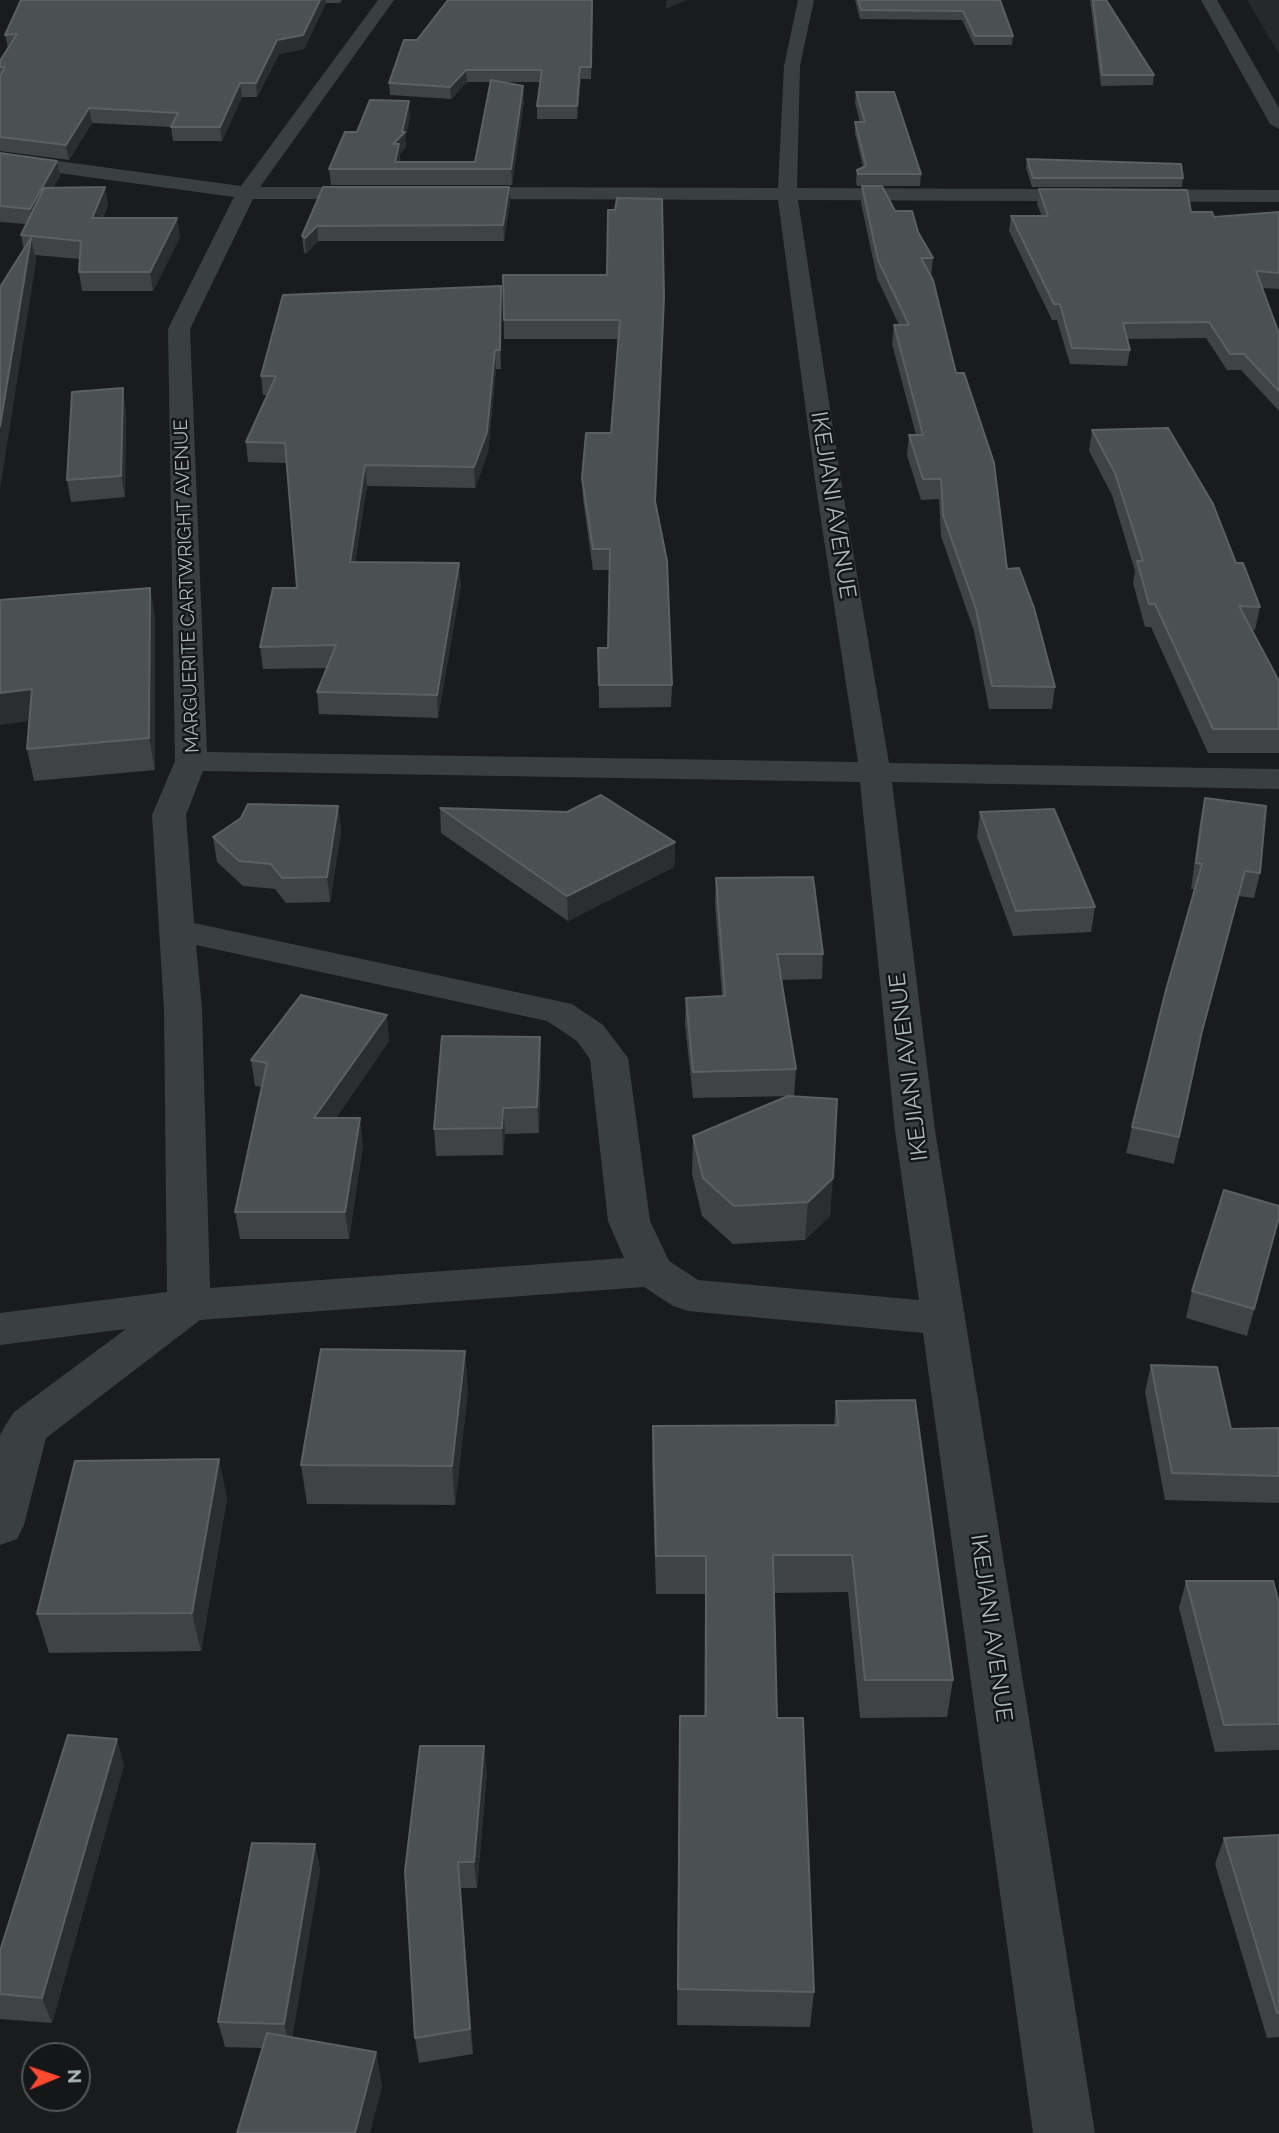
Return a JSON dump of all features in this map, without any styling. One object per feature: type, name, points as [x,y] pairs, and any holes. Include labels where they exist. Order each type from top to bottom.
[{"type":"street","name":"MARGUERITE CARTWRIGHT AVENUE","points":[[386,0],[246,192],[179,329],[191,761],[1279,779]]},
{"type":"street","name":"IKEJIANI AVENUE","points":[[806,0],[792,66],[787,193],[875,772],[915,1130],[1064,2133]]},
{"type":"street","points":[[1209,0],[1279,124]]},
{"type":"street","points":[[0,159],[246,192],[398,193]]},
{"type":"street","points":[[440,193],[1279,196]]},
{"type":"street","points":[[189,1305],[183,1009],[169,815],[191,761]]},
{"type":"street","points":[[177,930],[559,1012],[590,1033],[608,1058],[629,1221],[652,1270],[688,1295],[944,1319]]},
{"type":"street","points":[[0,1329],[189,1305],[652,1270]]},
{"type":"street","points":[[0,1525],[21,1439],[30,1425],[189,1305]]},
{"type":"shaded area","points":[[1247,0],[1279,0],[1279,54]]},
{"type":"building","points":[[21,0],[320,0],[303,35],[277,40],[256,83],[240,83],[220,127],[171,127],[178,113],[89,108],[66,145],[0,137],[0,76],[5,67],[0,67],[0,61],[17,34],[5,35]]},
{"type":"building","points":[[448,0],[592,0],[591,67],[580,67],[577,106],[537,106],[542,70],[466,70],[450,87],[389,83],[404,40],[417,40]]},
{"type":"building","points":[[858,0],[1000,0],[1013,36],[975,36],[963,11],[861,10]]},
{"type":"building","points":[[1093,0],[1106,0],[1154,75],[1102,75]]},
{"type":"building","points":[[491,80],[523,86],[511,169],[329,169],[345,132],[357,132],[370,100],[409,101],[402,132],[405,132],[393,144],[399,144],[395,162],[475,162]]},
{"type":"building","points":[[856,92],[894,92],[921,174],[858,174],[857,170],[866,166],[855,122],[865,122]]},
{"type":"building","points":[[0,153],[57,161],[30,209],[0,206]]},
{"type":"building","points":[[1027,159],[1181,164],[1183,178],[1033,178]]},
{"type":"building","points":[[862,186],[882,186],[895,211],[912,211],[918,232],[933,258],[921,258],[933,280],[956,373],[964,373],[994,463],[1007,569],[1019,568],[1034,608],[1055,687],[992,686],[976,609],[943,515],[941,479],[923,479],[909,435],[923,435],[894,325],[909,325],[878,260]]},
{"type":"building","points":[[105,187],[92,218],[177,218],[150,272],[79,272],[81,241],[21,235],[44,188]]},
{"type":"building","points":[[323,187],[509,187],[503,225],[317,226],[305,238],[302,236]]},
{"type":"building","points":[[1039,189],[1187,190],[1191,212],[1212,212],[1214,217],[1279,212],[1279,273],[1256,271],[1279,334],[1279,391],[1244,354],[1230,354],[1209,322],[1123,323],[1130,350],[1072,348],[1060,304],[1054,304],[1011,216],[1048,216]]},
{"type":"building","points":[[617,198],[662,199],[664,297],[655,501],[667,561],[672,685],[599,685],[598,648],[608,648],[610,549],[593,549],[582,478],[586,433],[611,433],[620,320],[504,320],[503,275],[607,275],[608,210],[615,210]]},
{"type":"building","points":[[31,238],[0,426],[0,287]]},
{"type":"building","points":[[501,286],[500,350],[495,350],[487,432],[474,467],[365,465],[350,562],[459,563],[437,695],[317,692],[336,645],[260,647],[273,588],[297,588],[285,443],[246,442],[276,376],[261,376],[283,295]]},
{"type":"building","points":[[123,388],[121,476],[67,480],[72,392]]},
{"type":"building","points":[[1168,428],[1213,504],[1236,563],[1243,563],[1260,607],[1239,606],[1279,681],[1279,729],[1213,729],[1155,604],[1149,604],[1137,561],[1143,561],[1115,473],[1092,430]]},
{"type":"building","points":[[150,588],[149,738],[27,749],[32,689],[0,693],[0,600]]},
{"type":"building","points":[[601,795],[675,842],[567,896],[440,808],[567,812]]},
{"type":"building","points":[[1205,798],[1266,806],[1260,873],[1245,871],[1202,1031],[1179,1137],[1132,1127],[1166,990],[1202,864],[1196,863]]},
{"type":"building","points":[[248,804],[338,806],[327,877],[282,878],[271,864],[239,861],[213,837],[241,818]]},
{"type":"building","points":[[1054,809],[1095,907],[1016,911],[980,812]]},
{"type":"building","points":[[813,877],[823,954],[777,954],[796,1069],[693,1072],[686,998],[725,996],[716,878]]},
{"type":"building","points":[[301,995],[387,1015],[314,1118],[360,1118],[345,1212],[235,1212],[267,1063],[251,1060]]},
{"type":"building","points":[[442,1036],[540,1037],[537,1107],[503,1108],[502,1128],[434,1129]]},
{"type":"building","points":[[788,1096],[837,1099],[833,1178],[808,1202],[734,1206],[703,1178],[693,1136]]},
{"type":"building","points":[[1224,1190],[1279,1206],[1279,1217],[1254,1309],[1192,1291]]},
{"type":"building","points":[[321,1349],[465,1351],[452,1466],[301,1465]]},
{"type":"building","points":[[1151,1365],[1217,1367],[1231,1429],[1279,1428],[1279,1476],[1172,1473]]},
{"type":"building","points":[[915,1400],[953,1680],[865,1680],[852,1555],[773,1555],[777,1718],[803,1718],[814,1992],[678,1989],[680,1716],[706,1716],[706,1556],[656,1556],[653,1426],[838,1425],[836,1401]]},
{"type":"building","points":[[219,1459],[192,1613],[37,1614],[75,1461]]},
{"type":"building","points":[[1186,1581],[1273,1581],[1279,1603],[1279,1724],[1224,1725]]},
{"type":"building","points":[[68,1735],[117,1739],[42,1998],[0,1994],[0,1951]]},
{"type":"building","points":[[420,1746],[484,1746],[474,1862],[458,1862],[470,2029],[415,2038],[405,1871]]},
{"type":"building","points":[[1279,1835],[1279,2013],[1277,2013],[1224,1838]]},
{"type":"building","points":[[252,1843],[315,1844],[284,2024],[218,2022]]},
{"type":"building","points":[[267,2033],[376,2052],[355,2133],[237,2133]]}]
